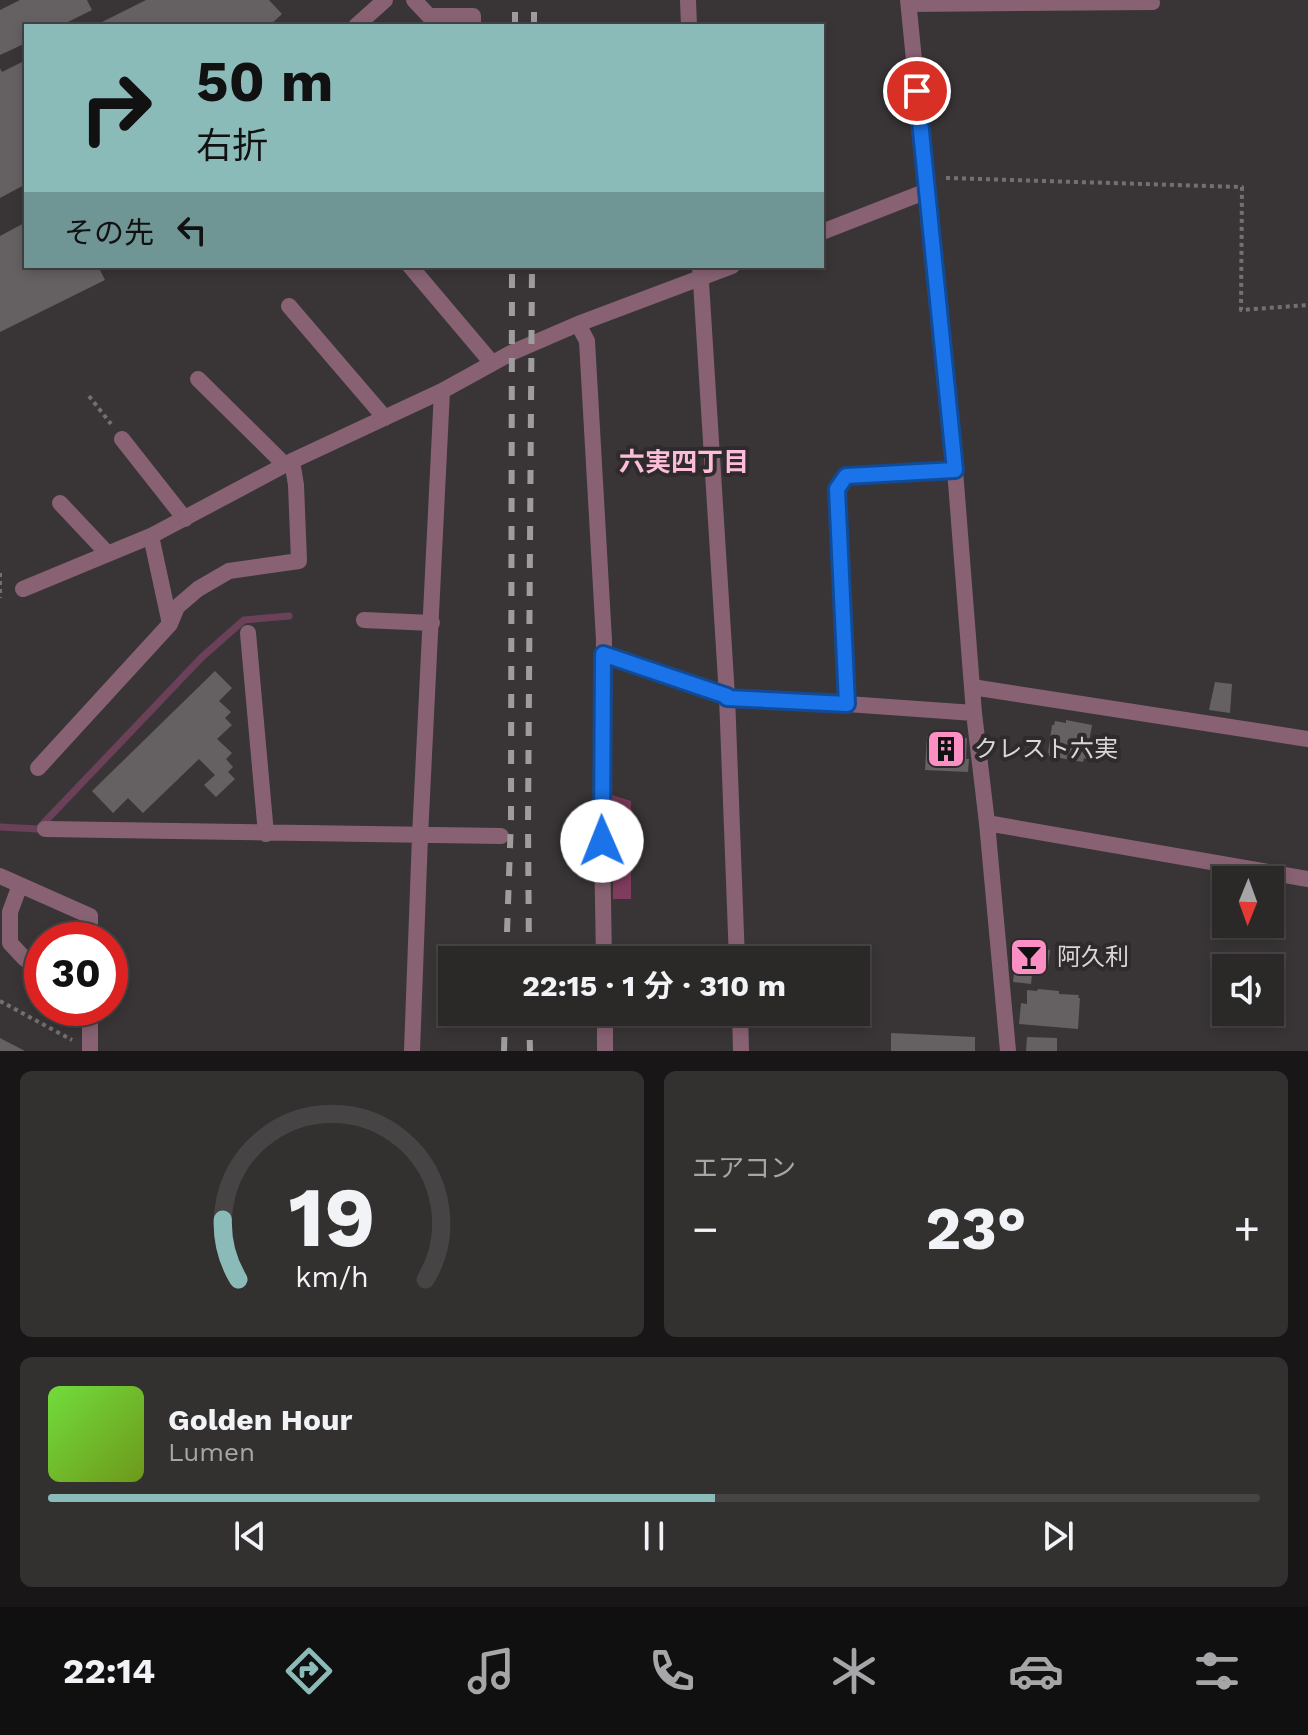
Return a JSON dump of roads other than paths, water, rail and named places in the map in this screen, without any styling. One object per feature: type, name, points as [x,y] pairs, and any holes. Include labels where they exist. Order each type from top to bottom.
[{"type":"street","points":[[358,24],[385,0]]},
{"type":"street","points":[[414,0],[429,16],[473,16],[473,24]]},
{"type":"street","points":[[688,0],[689,24]]},
{"type":"street","points":[[908,2],[1008,1051]]},
{"type":"street","points":[[824,231],[927,184]]},
{"type":"street","points":[[412,268],[492,363]]},
{"type":"street","points":[[23,589],[151,536],[288,463],[442,391],[492,363],[700,272],[721,268]]},
{"type":"street","points":[[700,272],[727,697],[736,946]]},
{"type":"street","points":[[289,306],[385,418]]},
{"type":"street","points":[[578,324],[587,341],[603,654],[604,946]]},
{"type":"street","points":[[38,768],[170,624],[177,607],[198,589],[229,571],[299,561],[296,485],[288,463],[198,379]]},
{"type":"street","points":[[412,1051],[442,391]]},
{"type":"street","points":[[122,439],[185,519]]},
{"type":"street","points":[[847,704],[837,489],[846,476],[955,470]]},
{"type":"street","points":[[60,503],[108,554]]},
{"type":"street","points":[[151,536],[170,624]]},
{"type":"street","points":[[364,620],[432,623]]},
{"type":"street","points":[[248,633],[266,834]]},
{"type":"street","points":[[603,654],[727,697],[974,713]]},
{"type":"street","points":[[972,687],[1308,739]]},
{"type":"street","points":[[987,823],[1308,879]]},
{"type":"street","points":[[45,829],[501,836]]},
{"type":"street","points":[[0,876],[90,916],[90,922]]},
{"type":"street","points":[[20,885],[10,912],[10,943],[24,958]]},
{"type":"street","points":[[85,1048],[88,1026]]},
{"type":"street","points":[[605,1026],[605,1051]]},
{"type":"street","points":[[740,1026],[741,1051]]},
{"type":"lane","points":[[908,2],[1153,3]]},
{"type":"waterway","points":[[0,827],[38,829],[202,657],[244,620],[289,616]]},
{"type":"railway","points":[[515,0],[515,24]]},
{"type":"railway","points":[[534,0],[534,24]]},
{"type":"railway","points":[[506,946],[511,819],[512,268]]},
{"type":"railway","points":[[529,946],[532,268]]},
{"type":"railway","points":[[504,1051],[505,1026]]},
{"type":"railway","points":[[529,1026],[530,1051]]},
{"type":"place","name":"クレスト六実","points":[[946,749]]},
{"type":"place","name":"阿久利","points":[[1029,957]]},
{"type":"district","name":"六実四丁目","points":[[684,462]]}]
